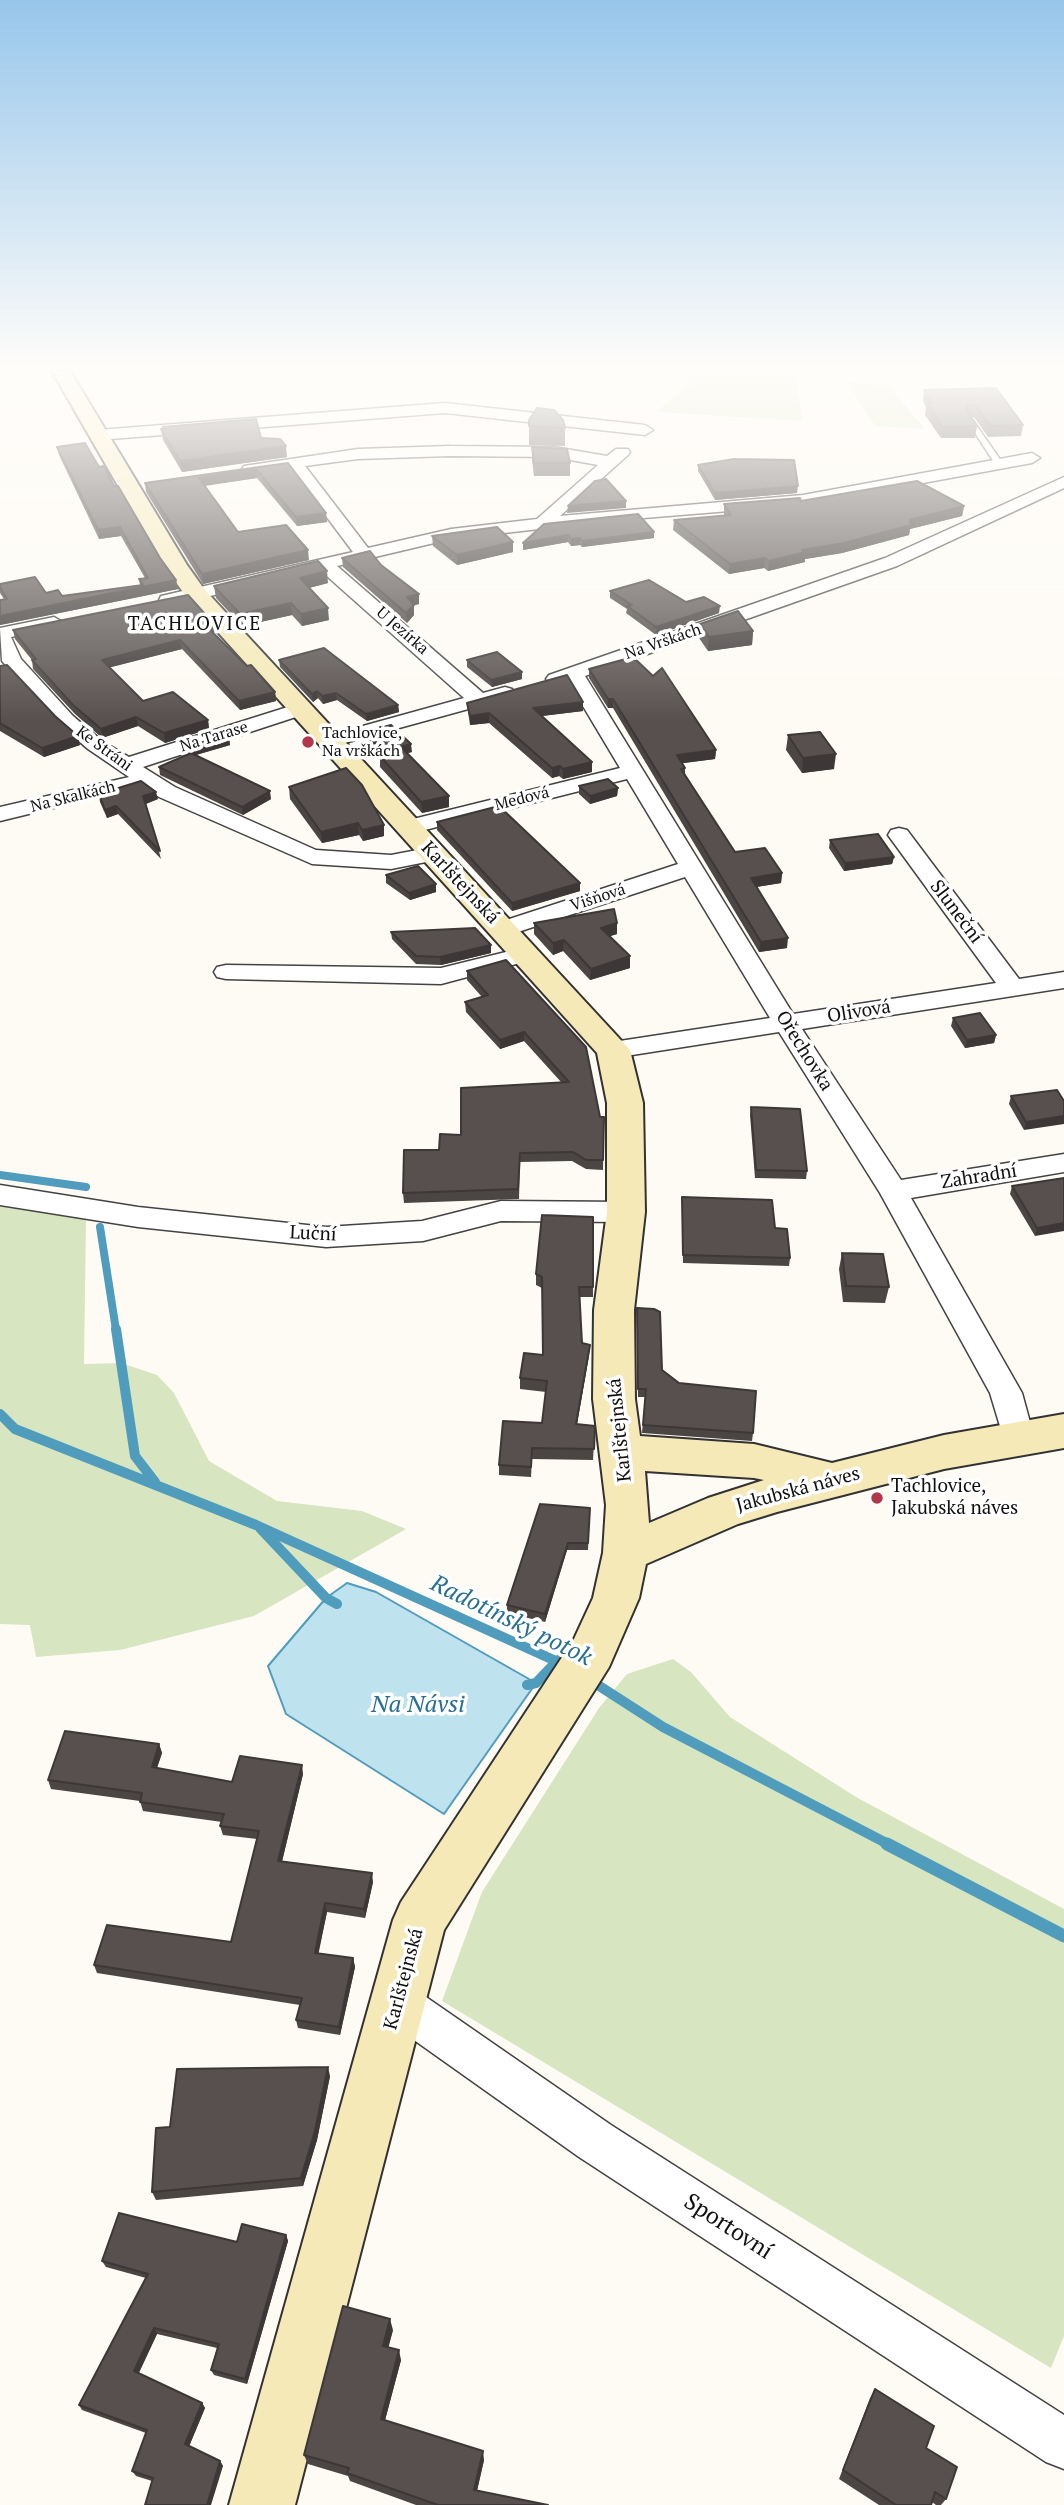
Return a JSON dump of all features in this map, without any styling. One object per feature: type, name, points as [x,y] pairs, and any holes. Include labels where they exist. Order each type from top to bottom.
[{"type":"main road","name":"Karlštejnská","points":[[136,488],[196,594],[613,1050],[625,1103],[626,1212],[614,1310],[614,1399],[628,1505],[626,1553],[616,1598],[592,1652],[421,1920],[262,2505]]},
{"type":"main road","name":"Jakubská náves","points":[[626,1553],[724,1511],[777,1494],[1018,1437],[1064,1432]]},
{"type":"main road","points":[[622,1452],[754,1461],[832,1480]]},
{"type":"street","points":[[313,488],[363,553]]},
{"type":"street","points":[[544,522],[582,488]]},
{"type":"street","points":[[146,604],[451,534],[544,522],[803,500],[870,488]]},
{"type":"street","name":"Na Vrškách","points":[[330,741],[536,685],[891,562],[1052,488]]},
{"type":"street","name":"U Jezírka","points":[[324,564],[479,700]]},
{"type":"street","name":"Ke Stráni","points":[[67,621],[0,634],[12,661],[66,720],[95,745],[146,779],[167,792],[312,857],[391,863],[432,854]]},
{"type":"street","name":"Ořechovka","points":[[573,673],[786,1023],[893,1191],[1006,1393],[1018,1437]]},
{"type":"street","name":"Na Tarase","points":[[127,765],[301,709]]},
{"type":"street","name":"Medová","points":[[409,827],[635,771]]},
{"type":"street","name":"Na Skalkách","points":[[0,814],[146,779]]},
{"type":"street","name":"Sluneční","points":[[899,835],[1012,988]]},
{"type":"street","name":"Višňová","points":[[503,929],[692,867]]},
{"type":"street","points":[[226,972],[442,976],[526,954]]},
{"type":"street","name":"Olivová","points":[[613,1050],[1064,980]]},
{"type":"street","name":"Zahradní","points":[[893,1191],[1064,1163]]},
{"type":"street","name":"Luční","points":[[0,1195],[138,1217],[326,1237],[423,1231],[465,1218],[501,1211],[626,1212]]},
{"type":"street","name":"Sportovní","points":[[398,2003],[595,2141],[1064,2444]]},
{"type":"green space","points":[[0,1204],[86,1219],[84,1364],[121,1363],[157,1375],[174,1393],[209,1461],[277,1501],[362,1511],[406,1529],[254,1616],[120,1650],[36,1657],[30,1625],[0,1624]]},
{"type":"green space","points":[[673,1659],[691,1672],[730,1717],[856,1797],[1064,1909],[1064,2336],[1051,2368],[442,2001],[482,1892],[599,1708],[627,1674]]},
{"type":"water","name":"Na Návsi","points":[[347,1583],[376,1592],[536,1683],[444,1814],[286,1714],[268,1666],[326,1598]]},
{"type":"building","points":[[77,488],[119,488],[176,580],[0,616],[0,600],[7,599],[0,584],[35,577],[46,593],[58,590],[62,596],[143,585],[139,579],[148,578],[120,527],[98,530]]},
{"type":"building","points":[[148,488],[206,488],[238,532],[286,525],[308,550],[202,574]]},
{"type":"building","points":[[272,488],[307,488],[326,513],[296,517]]},
{"type":"building","points":[[588,488],[614,488],[626,501],[568,506]]},
{"type":"building","points":[[712,488],[775,488],[715,493]]},
{"type":"building","points":[[877,488],[930,488],[964,506],[910,520],[911,525],[844,543],[802,550],[806,552],[769,561],[765,558],[730,564],[674,520],[731,515],[724,504],[800,498],[801,501]]},
{"type":"building","points":[[638,514],[654,532],[582,541],[580,538],[571,539],[568,535],[523,543],[544,524]]},
{"type":"building","points":[[497,527],[513,542],[457,555],[432,536]]},
{"type":"building","points":[[370,551],[381,565],[419,594],[407,597],[414,605],[406,613],[342,558]]},
{"type":"building","points":[[318,561],[327,571],[300,578],[328,608],[301,614],[291,603],[240,614],[214,586]]},
{"type":"building","points":[[649,580],[686,602],[704,597],[720,606],[656,627],[627,606],[632,605],[610,591]]},
{"type":"building","points":[[188,595],[213,623],[205,625],[247,666],[251,665],[275,692],[239,701],[180,640],[102,660],[143,701],[173,692],[208,720],[164,733],[136,717],[101,729],[73,705],[32,660],[36,659],[13,630]]},
{"type":"building","points":[[738,611],[753,631],[709,637],[700,624]]},
{"type":"building","points":[[324,648],[398,705],[366,714],[336,693],[322,696],[317,691],[312,694],[279,660]]},
{"type":"building","points":[[497,652],[522,672],[491,680],[467,660]]},
{"type":"building","points":[[633,657],[653,676],[662,668],[716,750],[677,755],[685,768],[681,769],[735,852],[765,848],[782,873],[751,878],[788,938],[761,942],[613,699],[608,699],[589,669]]},
{"type":"building","points":[[7,665],[55,716],[78,736],[42,748],[0,723],[0,666]]},
{"type":"building","points":[[567,675],[583,702],[533,708],[592,762],[563,769],[560,766],[552,768],[489,713],[470,716],[467,703]]},
{"type":"building","points":[[391,725],[411,744],[384,752],[367,735],[369,731]]},
{"type":"building","points":[[820,732],[836,754],[803,758],[788,735]]},
{"type":"building","points":[[225,735],[229,738],[188,750],[185,748]]},
{"type":"building","points":[[404,750],[449,796],[421,802],[380,756]]},
{"type":"building","points":[[191,753],[270,791],[242,807],[159,767]]},
{"type":"building","points":[[346,768],[362,785],[384,825],[362,830],[358,823],[321,832],[289,787]]},
{"type":"building","points":[[608,779],[618,788],[590,796],[579,786]]},
{"type":"building","points":[[141,781],[156,792],[143,796],[160,851],[116,806],[105,810],[99,794]]},
{"type":"building","points":[[499,806],[580,883],[512,903],[437,822]]},
{"type":"building","points":[[878,834],[894,857],[845,863],[830,840]]},
{"type":"building","points":[[418,866],[436,884],[409,893],[386,875]]},
{"type":"building","points":[[614,909],[617,923],[601,928],[630,956],[591,969],[564,940],[553,943],[534,923]]},
{"type":"building","points":[[475,928],[491,945],[440,957],[416,956],[391,932]]},
{"type":"building","points":[[506,960],[586,1047],[600,1117],[604,1117],[603,1160],[586,1160],[573,1152],[520,1153],[518,1189],[403,1193],[404,1150],[439,1150],[440,1134],[461,1135],[461,1088],[569,1082],[524,1032],[500,1040],[465,1002],[488,995],[467,971]]},
{"type":"building","points":[[980,1013],[996,1035],[967,1040],[953,1018]]},
{"type":"building","points":[[1057,1090],[1064,1101],[1064,1116],[1026,1122],[1011,1096]]},
{"type":"building","points":[[751,1107],[800,1109],[807,1171],[756,1170]]},
{"type":"building","points":[[1064,1178],[1064,1223],[1037,1228],[1012,1186]]},
{"type":"building","points":[[682,1197],[772,1200],[775,1228],[787,1229],[790,1258],[683,1255]]},
{"type":"building","points":[[542,1215],[593,1217],[593,1287],[579,1287],[582,1343],[590,1345],[576,1424],[595,1426],[594,1449],[532,1448],[531,1467],[499,1465],[503,1421],[542,1423],[547,1381],[520,1378],[524,1353],[543,1355],[542,1277],[536,1274]]},
{"type":"building","points":[[842,1253],[883,1254],[889,1287],[846,1286]]},
{"type":"building","points":[[637,1308],[660,1312],[662,1370],[679,1383],[756,1391],[753,1433],[643,1425],[646,1389],[638,1389]]},
{"type":"building","points":[[540,1504],[590,1508],[588,1543],[568,1543],[545,1614],[507,1605]]},
{"type":"building","points":[[65,1731],[159,1744],[152,1767],[232,1782],[240,1756],[302,1765],[278,1861],[372,1873],[364,1909],[325,1903],[315,1953],[353,1958],[339,2027],[296,2020],[302,1998],[94,1965],[107,1925],[231,1942],[259,1831],[220,1826],[224,1814],[140,1802],[142,1793],[48,1780]]},
{"type":"building","points":[[328,2067],[315,2131],[301,2178],[152,2192],[156,2128],[170,2127],[177,2069]]},
{"type":"building","points":[[119,2213],[237,2242],[242,2224],[286,2235],[245,2379],[211,2370],[219,2344],[154,2328],[134,2371],[202,2403],[185,2444],[220,2461],[207,2505],[145,2505],[153,2478],[132,2471],[147,2430],[79,2405],[148,2274],[102,2261]]},
{"type":"building","points":[[343,2306],[390,2319],[383,2346],[399,2350],[381,2419],[483,2451],[474,2490],[548,2505],[438,2505],[347,2473],[349,2468],[304,2455]]},
{"type":"building","points":[[875,2389],[934,2426],[926,2448],[957,2467],[946,2499],[935,2492],[931,2505],[896,2505],[843,2470]]},
{"type":"waterway","points":[[0,1175],[86,1187]]},
{"type":"waterway","points":[[100,1227],[116,1330]]},
{"type":"waterway","points":[[116,1329],[135,1456],[155,1482]]},
{"type":"waterway","name":"Radotínský potok","points":[[0,1414],[15,1429],[256,1525],[557,1661]]},
{"type":"waterway","points":[[260,1528],[326,1598],[337,1604]]},
{"type":"waterway","points":[[527,1685],[536,1683],[557,1661]]},
{"type":"waterway","name":"Radotínský potok","points":[[557,1661],[569,1667]]},
{"type":"waterway","name":"Radotínský potok","points":[[590,1680],[663,1727],[890,1845]]},
{"type":"waterway","name":"Radotínský potok","points":[[887,1844],[1064,1936]]},
{"type":"place","name":"Tachlovice, Na vrškách","points":[[308,742]]},
{"type":"place","name":"Tachlovice, Jakubská náves","points":[[877,1498]]},
{"type":"district","name":"TACHLOVICE","points":[[195,625]]}]
